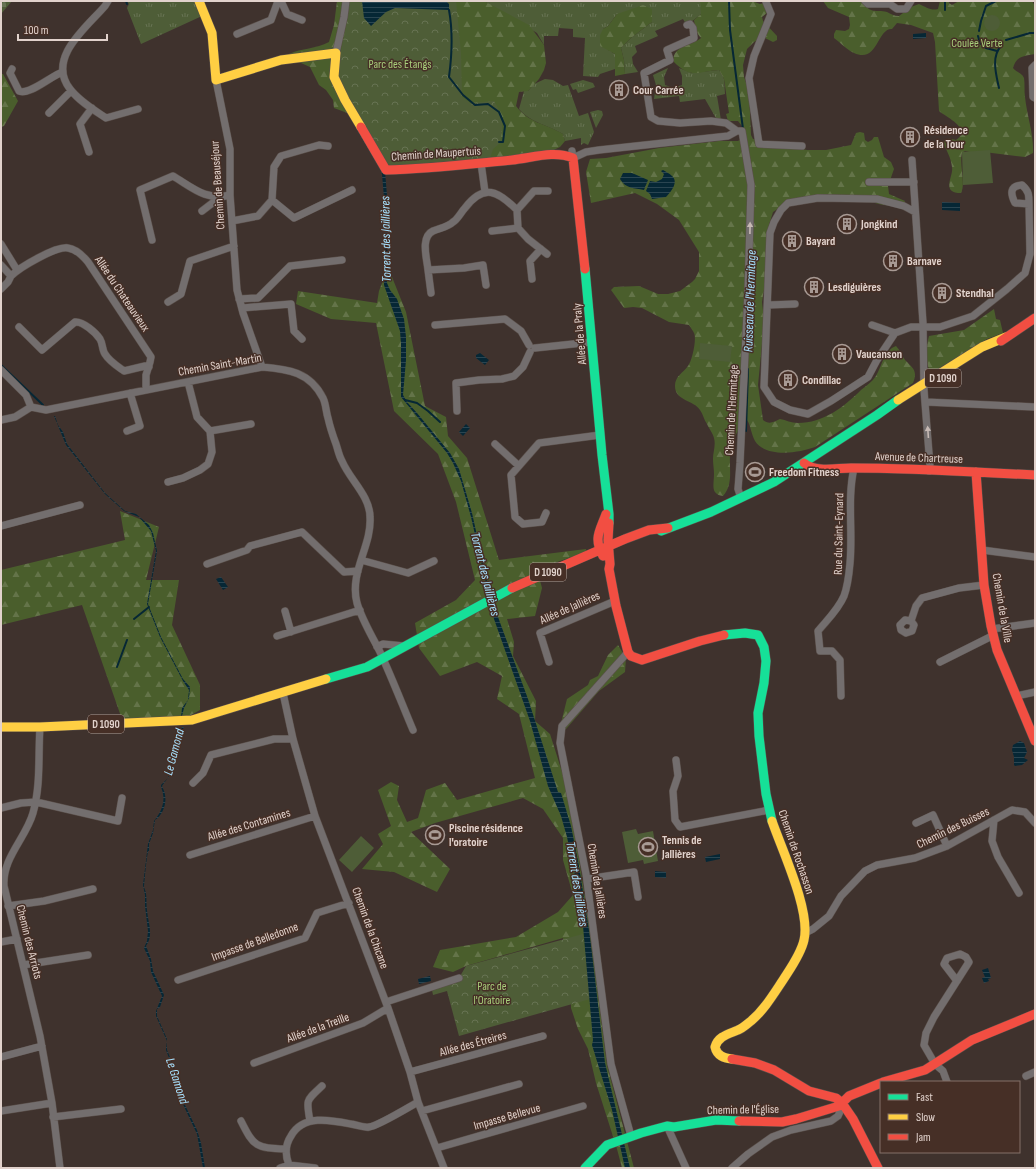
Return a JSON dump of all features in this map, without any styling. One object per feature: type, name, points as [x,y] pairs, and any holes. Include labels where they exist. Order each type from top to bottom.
[{"type":"street","points":[[108,1],[102,10],[71,43],[67,51],[63,72],[66,83],[71,91],[106,118],[138,109]]},
{"type":"street","name":"Chemin de Beauséjour","points":[[199,1],[212,33],[214,68],[230,149],[230,195],[239,299],[262,367]]},
{"type":"street","points":[[237,34],[271,20],[278,1]]},
{"type":"street","points":[[281,1],[287,14],[302,20]]},
{"type":"street","name":"Chemin de Maupertuis","points":[[346,1],[344,17],[333,53],[334,78],[345,100],[386,170],[415,169],[523,159],[553,154],[573,154]]},
{"type":"street","points":[[865,1],[868,4],[890,4],[896,9],[906,9],[911,1]]},
{"type":"street","points":[[766,2],[771,14],[754,56],[749,78],[759,144],[802,146]]},
{"type":"street","points":[[687,26],[690,24],[693,28],[694,38],[667,50],[670,60],[644,73],[651,117],[658,121],[680,123],[711,121],[726,123],[739,131]]},
{"type":"street","points":[[216,80],[281,60],[333,53]]},
{"type":"street","points":[[1035,65],[1032,68],[1033,97],[1035,98]]},
{"type":"street","points":[[12,69],[10,73],[19,91],[22,93],[28,92],[57,74],[63,72]]},
{"type":"street","points":[[49,113],[71,91]]},
{"type":"street","points":[[90,152],[80,124],[92,108]]},
{"type":"street","points":[[573,154],[728,136],[739,131]]},
{"type":"street","name":"Chemin de l'Hermitage","points":[[739,131],[751,185],[748,290],[738,489],[741,498]]},
{"type":"street","points":[[232,221],[258,216],[272,200],[274,167],[281,156],[319,145],[328,146]]},
{"type":"street","name":"Allée de la Praly","points":[[573,154],[608,508],[604,530],[596,539],[604,550]]},
{"type":"street","points":[[912,160],[923,327],[924,387],[930,466],[929,471]]},
{"type":"street","points":[[481,163],[485,192]]},
{"type":"street","points":[[152,240],[140,190],[173,176],[204,195],[219,198]]},
{"type":"street","points":[[869,182],[914,182]]},
{"type":"street","points":[[272,200],[294,218],[352,190]]},
{"type":"street","points":[[517,210],[534,191],[548,191]]},
{"type":"street","points":[[431,293],[425,248],[426,238],[432,231],[454,222],[471,200],[485,192],[493,192],[508,200],[517,210],[518,228],[528,239],[547,254]]},
{"type":"street","points":[[202,211],[219,198],[230,195]]},
{"type":"street","points":[[915,212],[904,206],[877,199],[818,198],[788,203],[781,210],[770,233],[764,387],[774,402],[790,410],[808,414],[868,377],[877,360],[895,333],[911,327],[940,328],[973,316],[1025,273],[1030,254],[1029,204]]},
{"type":"street","points":[[492,230],[518,228]]},
{"type":"street","points":[[1,244],[17,270]]},
{"type":"street","points":[[168,302],[182,294],[190,261],[234,246]]},
{"type":"street","name":"Allée du Chateauvieux","points":[[1,289],[17,270],[58,248],[70,248],[82,255],[151,357],[146,375],[146,390]]},
{"type":"street","points":[[532,279],[530,261],[541,249]]},
{"type":"street","points":[[239,299],[258,298],[290,266],[342,260]]},
{"type":"street","points":[[1,265],[11,276]]},
{"type":"street","points":[[428,270],[464,268],[483,265],[486,284]]},
{"type":"street","points":[[242,308],[291,304],[294,332],[302,339]]},
{"type":"street","points":[[768,305],[795,304]]},
{"type":"street","name":"D 1090","points":[[1,727],[40,727],[192,720],[367,667],[525,582],[604,550],[711,512],[774,482],[878,415],[887,412],[924,387],[1000,342],[1035,318]]},
{"type":"street","points":[[435,325],[505,319],[521,331],[531,348]]},
{"type":"street","points":[[20,327],[42,350],[75,322],[79,321],[100,340],[104,354],[124,371],[145,366],[149,367]]},
{"type":"street","points":[[872,325],[895,333]]},
{"type":"street","points":[[531,348],[592,342]]},
{"type":"street","points":[[457,411],[456,384],[479,380],[502,379],[514,376],[522,367],[531,348]]},
{"type":"street","name":"Chemin Saint-Martin","points":[[31,407],[46,410],[262,367],[283,368],[303,375],[315,386],[324,399],[327,417],[341,461],[366,499],[370,509],[371,519],[355,581],[355,590],[360,610],[413,730]]},
{"type":"street","points":[[1,370],[26,396],[31,407],[15,417],[1,420]]},
{"type":"street","points":[[168,482],[183,478],[200,470],[208,464],[212,452],[210,431],[197,417],[188,382]]},
{"type":"street","points":[[127,431],[140,426],[130,393]]},
{"type":"street","points":[[926,402],[1035,407]]},
{"type":"street","points":[[210,431],[251,424]]},
{"type":"street","points":[[546,513],[542,522],[523,524],[515,517],[511,475],[539,443],[600,435]]},
{"type":"street","points":[[495,444],[519,466]]},
{"type":"street","name":"Avenue de Chartreuse","points":[[804,463],[810,468],[819,469],[854,468],[1035,475]]},
{"type":"street","name":"Rue du Saint-Eynard","points":[[841,696],[840,660],[832,651],[820,651],[818,630],[835,611],[849,582],[852,544],[850,494],[854,468]]},
{"type":"street","name":"Chemin de la Ville","points":[[976,472],[984,585],[993,632],[998,650],[1035,741]]},
{"type":"street","points":[[1,526],[80,505]]},
{"type":"street","points":[[207,564],[247,550],[250,546],[302,532],[344,572],[358,571]]},
{"type":"street","points":[[604,550],[610,564],[609,569],[615,601],[622,635],[628,652]]},
{"type":"street","points":[[982,550],[1035,557]]},
{"type":"street","points":[[361,560],[408,573],[434,561]]},
{"type":"street","points":[[911,621],[916,606],[922,598],[959,588],[984,585]]},
{"type":"street","name":"Allée de Jallières","points":[[549,662],[540,633],[615,601]]},
{"type":"street","points":[[277,636],[360,610]]},
{"type":"street","points":[[286,611],[291,632]]},
{"type":"street","points":[[940,662],[993,632],[1035,623]]},
{"type":"street","name":"Chemin de Rochasson","points":[[628,652],[631,656],[642,660],[708,639],[748,632],[758,634],[763,642],[766,659],[763,689],[758,714],[758,744],[769,810],[800,900],[807,932]]},
{"type":"street","points":[[377,647],[383,644],[407,646]]},
{"type":"street","name":"Chemin de Jallières","points":[[628,652],[562,726],[560,743],[587,879],[611,1064],[629,1137]]},
{"type":"street","points":[[1016,696],[1035,692]]},
{"type":"street","name":"Chemin de la Chicane","points":[[283,693],[293,739],[316,816],[387,1005],[410,1072],[418,1102],[444,1168]]},
{"type":"street","name":"Chemin des Arriots","points":[[40,727],[38,790],[36,802],[27,827],[7,864],[3,878],[8,906],[42,1046],[52,1103],[60,1168]]},
{"type":"street","points":[[193,783],[203,773],[211,756],[274,739],[293,739]]},
{"type":"street","points":[[676,760],[678,776],[672,791],[675,820],[680,827],[769,810]]},
{"type":"street","points":[[1,808],[21,803],[36,802],[118,821],[122,798]]},
{"type":"street","name":"Chemin des Buisses","points":[[807,932],[829,916],[841,896],[865,871],[877,865],[914,858],[947,846],[1012,810],[1025,812],[1035,824]]},
{"type":"street","points":[[916,823],[933,815],[947,846]]},
{"type":"street","name":"Allée des Contamines","points":[[190,855],[316,816]]},
{"type":"street","points":[[994,820],[992,841],[998,857],[1019,893]]},
{"type":"street","points":[[587,879],[634,872],[638,897]]},
{"type":"street","points":[[8,906],[44,901],[94,889]]},
{"type":"street","name":"Impasse de Belledonne","points":[[178,980],[305,938],[317,913],[349,903]]},
{"type":"street","points":[[807,932],[805,940],[793,963],[771,997],[758,1014],[742,1028],[722,1037],[716,1042],[717,1054],[720,1057],[755,1063],[774,1070],[809,1091],[836,1098],[853,1119],[864,1137],[878,1168]]},
{"type":"street","points":[[1,942],[17,939]]},
{"type":"street","points":[[23,965],[88,955]]},
{"type":"street","name":"Allée de la Treille","points":[[254,1063],[363,1023],[387,1005],[459,978]]},
{"type":"street","points":[[946,1081],[943,1070],[935,1064],[924,1045],[926,1034],[957,981]]},
{"type":"street","name":"Chemin de l'Église","points":[[886,1081],[925,1070],[972,1040],[1035,1014]]},
{"type":"street","name":"Allée des Étreires","points":[[410,1072],[542,1036]]},
{"type":"street","points":[[1,1057],[42,1046]]},
{"type":"street","points":[[1026,1076],[1035,1072]]},
{"type":"street","name":"Chemin de l'Église","points":[[585,1168],[607,1145],[667,1126],[674,1127],[716,1120],[782,1122],[830,1110],[842,1104],[849,1096],[880,1083]]},
{"type":"street","points":[[422,1111],[519,1084]]},
{"type":"street","points":[[310,1121],[307,1104],[310,1097],[322,1086]]},
{"type":"street","points":[[289,1165],[286,1149],[289,1139],[297,1127],[302,1123],[327,1120],[370,1127],[418,1102]]},
{"type":"street","points":[[1,1111],[52,1103]]},
{"type":"street","points":[[732,1168],[748,1154],[772,1138],[790,1130],[831,1121],[838,1116],[842,1104]]},
{"type":"street","name":"Impasse Bellevue","points":[[437,1148],[584,1106]]},
{"type":"street","points":[[54,1117],[121,1109]]},
{"type":"street","points":[[241,1120],[250,1139],[256,1144],[267,1148],[286,1149]]},
{"type":"street","points":[[667,1126],[686,1168]]},
{"type":"street","points":[[280,1168],[289,1165],[315,1168]]},
{"type":"green space","points":[[1,1],[12,1],[1,14]]},
{"type":"green space","points":[[127,1],[194,1],[202,16],[141,44],[127,8],[129,4]]},
{"type":"green space","points":[[337,1],[484,1],[529,25],[544,45],[546,63],[539,79],[528,91],[519,92],[516,106],[521,112],[532,120],[563,134],[565,141],[560,147],[545,154],[494,159],[334,108],[333,100],[326,90],[319,85],[310,67],[301,63],[293,62],[289,54],[329,42],[334,25]]},
{"type":"green space","name":"Parc des Étangs","points":[[348,1],[456,1],[461,53],[462,97],[470,103],[494,101],[502,116],[500,143],[493,149],[490,158],[391,166],[387,164],[348,97],[339,75],[340,56],[348,17]]},
{"type":"green space","points":[[484,1],[701,1],[701,14],[690,23],[686,24],[683,19],[655,31],[658,36],[635,46],[637,52],[632,57],[633,64],[638,72],[625,74],[621,48],[631,38],[652,22],[617,14],[608,26],[603,29],[608,50],[615,54],[615,69],[600,74],[598,77],[583,76],[585,38],[573,37],[573,29],[559,28],[558,36],[544,36],[544,45],[537,33]]},
{"type":"green space","points":[[700,1],[752,1],[760,4],[764,3],[768,12],[762,17],[763,21],[777,36],[777,40],[773,42],[765,38],[761,38],[754,42],[747,49],[743,65],[744,77],[749,91],[751,135],[753,139],[807,150],[826,150],[851,145],[856,133],[860,132],[864,133],[865,140],[868,142],[874,137],[878,137],[884,157],[891,162],[894,169],[888,186],[889,194],[905,201],[902,206],[883,205],[850,197],[782,206],[773,212],[769,225],[767,271],[762,302],[764,320],[758,385],[763,420],[769,423],[780,419],[795,423],[807,422],[832,413],[848,402],[873,380],[886,355],[896,346],[915,373],[913,383],[815,447],[808,449],[783,453],[767,450],[755,441],[747,420],[743,422],[735,436],[730,451],[730,478],[727,490],[723,496],[714,491],[713,459],[715,443],[713,434],[700,410],[694,404],[681,398],[676,391],[675,386],[676,380],[691,360],[694,350],[694,332],[689,325],[669,322],[642,308],[624,308],[611,290],[614,287],[639,286],[658,294],[668,294],[680,291],[695,279],[699,271],[699,252],[679,220],[657,204],[635,193],[591,203],[586,172],[590,159],[606,158],[659,148],[719,141],[738,141],[741,139],[742,126],[738,121],[728,121],[726,114],[729,113],[724,79],[719,70],[694,73],[684,70],[673,61],[676,52],[684,46],[701,38],[695,27],[694,20],[701,14]]},
{"type":"green space","name":"Coulée Verte","points":[[823,1],[863,1],[868,8],[873,11],[883,11],[899,16],[911,7],[919,4],[931,9],[938,9],[940,1],[949,1],[952,5],[959,1],[1032,1],[1035,6],[1035,54],[1018,59],[1013,68],[1024,78],[1033,153],[1025,157],[965,151],[962,153],[961,158],[963,184],[961,193],[951,190],[949,183],[952,171],[951,164],[949,155],[943,143],[947,139],[956,140],[962,132],[952,120],[939,111],[935,42],[933,33],[911,25],[897,23],[892,29],[887,30],[883,34],[873,50],[868,54],[862,55],[854,53],[834,38],[836,30],[845,31],[849,29],[849,17],[828,8]]},
{"type":"green space","points":[[643,5],[652,9],[652,22],[631,38],[621,48],[625,74],[615,76],[615,54],[600,46],[600,35],[603,29],[608,26],[617,14]]},
{"type":"green space","points":[[989,15],[995,15],[1000,20],[998,29],[995,31],[989,31],[984,26],[984,20]]},
{"type":"green space","points":[[668,68],[664,77],[665,85],[674,88],[682,85],[682,76],[679,68],[692,73],[719,70],[724,79],[725,94],[717,96],[721,120],[717,120],[705,99],[680,102],[679,96],[654,99],[656,85],[653,75]]},
{"type":"green space","points":[[1,74],[3,74],[18,101],[4,126],[1,127]]},
{"type":"green space","points":[[545,79],[553,80],[563,86],[568,85],[579,116],[588,113],[594,132],[588,145],[584,143],[581,145],[581,138],[565,141],[563,134],[534,121],[519,109],[524,91],[528,91],[534,84]]},
{"type":"green space","points":[[583,80],[593,83],[595,87],[578,93],[576,89],[573,90],[570,84]]},
{"type":"green space","points":[[598,110],[602,111],[603,115],[596,128],[590,112]]},
{"type":"green space","points":[[990,150],[993,183],[963,185],[962,152]]},
{"type":"green space","points":[[388,267],[406,312],[425,406],[446,417],[448,436],[467,458],[499,560],[586,549],[586,552],[537,569],[542,588],[535,616],[507,619],[514,642],[513,656],[536,701],[535,721],[550,734],[564,778],[575,833],[590,930],[607,1065],[634,1168],[622,1168],[596,1083],[588,1049],[578,1029],[571,1008],[570,977],[563,938],[466,966],[453,972],[433,967],[440,950],[516,937],[558,912],[573,895],[563,860],[563,838],[543,809],[523,798],[435,823],[411,832],[450,869],[437,892],[394,872],[362,869],[383,844],[378,834],[391,826],[378,790],[391,782],[399,786],[397,800],[407,822],[418,818],[426,790],[445,783],[457,800],[535,778],[519,714],[497,699],[502,676],[477,662],[440,676],[419,648],[415,623],[456,600],[475,580],[456,502],[438,454],[394,411],[376,323],[331,319],[296,304],[298,291],[377,303],[379,291]]},
{"type":"green space","points":[[994,309],[996,319],[1000,320],[1003,333],[987,339],[931,373],[927,355],[929,336],[964,330]]},
{"type":"green space","points":[[700,343],[732,346],[730,362],[699,359]]},
{"type":"green space","points":[[120,511],[159,527],[146,580],[179,580],[172,625],[200,685],[200,710],[175,724],[124,725],[82,605],[1,625],[1,570],[125,540]]},
{"type":"green space","points":[[618,645],[626,658],[625,672],[599,691],[566,729],[560,727],[567,699],[588,685],[590,680],[598,676],[608,655]]},
{"type":"green space","points":[[636,829],[638,834],[653,831],[658,861],[644,864],[643,860],[628,863],[622,832]]},
{"type":"green space","points":[[361,836],[374,848],[352,872],[339,860]]},
{"type":"green space","name":"Parc de l'Oratoire","points":[[583,934],[590,999],[459,1036],[447,991],[433,995],[432,990],[459,978],[466,966]]},
{"type":"water","points":[[362,1],[446,1],[449,4],[449,10],[395,8],[386,12],[371,26],[364,18]]},
{"type":"water","points":[[926,33],[926,38],[913,39],[913,34]]},
{"type":"water","name":"Torrent des Jaillières","points":[[333,68],[385,171],[388,208],[387,283],[397,299],[404,319],[406,337],[403,395],[407,402],[450,453],[459,469],[472,513],[491,598],[528,699],[558,792],[561,793],[571,826],[590,937],[605,1063],[630,1168],[625,1168],[612,1110],[592,1045],[593,1040],[583,926],[567,837],[561,816],[548,786],[530,721],[494,619],[471,517],[461,481],[447,453],[401,397],[400,331],[384,285],[385,210],[382,174],[336,92]]},
{"type":"water","points":[[663,170],[674,178],[674,187],[666,197],[652,199],[650,194],[646,191],[650,181],[656,182],[662,179],[664,174],[661,171]]},
{"type":"water","points":[[623,173],[632,173],[648,180],[644,190],[630,188],[625,185],[620,179]]},
{"type":"water","points":[[942,202],[960,203],[960,211],[942,210]]},
{"type":"water","points":[[480,353],[489,360],[485,365],[476,358],[476,355]]},
{"type":"water","points":[[54,416],[63,432],[67,444],[105,493],[125,511],[136,514],[142,519],[149,525],[153,533],[157,551],[148,604],[161,637],[183,679],[190,687],[188,700],[189,690],[160,637],[147,604],[156,551],[151,531],[139,517],[124,511],[105,494],[66,445]]},
{"type":"water","points":[[466,424],[470,428],[463,436],[459,432]]},
{"type":"water","points":[[221,577],[228,587],[223,590],[216,579]]},
{"type":"water","points":[[188,700],[184,708],[181,717],[182,708]]},
{"type":"water","points":[[182,727],[184,727],[173,756],[174,762],[169,767],[169,776],[168,766],[173,762],[172,755]]},
{"type":"water","points":[[1020,741],[1024,743],[1027,752],[1024,758],[1028,760],[1022,765],[1015,766],[1012,750],[1013,745]]},
{"type":"water","points":[[168,778],[162,786],[165,794],[165,806],[160,816],[155,820],[153,833],[149,844],[144,886],[150,929],[150,938],[146,946],[151,959],[153,971],[164,995],[160,1007],[157,1009],[157,1016],[167,1041],[156,1016],[156,1011],[162,996],[151,972],[150,961],[144,948],[147,941],[148,931],[143,885],[148,844],[153,830],[154,821],[163,805],[161,785]]},
{"type":"water","name":"Piscine résidence l'oratoire","points":[[441,830],[443,836],[429,840],[427,834]]},
{"type":"water","points":[[720,854],[720,859],[706,862],[705,857]]},
{"type":"water","points":[[655,871],[666,872],[666,878],[655,877]]},
{"type":"water","points":[[988,968],[991,978],[988,979],[989,981],[984,983],[982,978],[985,977],[982,970]]},
{"type":"water","points":[[430,976],[431,981],[419,984],[418,979]]},
{"type":"water","points":[[167,1041],[167,1050],[181,1085],[184,1103],[197,1130],[201,1143],[205,1168],[203,1168],[197,1134],[181,1100],[180,1086],[166,1050]]},
{"type":"waterway","name":"Ruisseau de l'Hermitage","points":[[729,1],[730,30],[743,129]]},
{"type":"waterway","points":[[945,1],[945,10]]},
{"type":"waterway","points":[[979,31],[986,6],[996,1]]},
{"type":"waterway","points":[[449,10],[452,44],[449,77],[463,95],[475,105],[488,104],[499,112],[505,126],[503,142],[499,142]]},
{"type":"waterway","points":[[1006,40],[1035,33]]},
{"type":"waterway","points":[[978,36],[980,43],[986,48],[997,51]]},
{"type":"waterway","points":[[999,88],[995,60],[1001,46]]},
{"type":"waterway","name":"Le Gamond","points":[[1,365],[43,405]]},
{"type":"waterway","name":"Ruisseau de l'Hermitage","points":[[746,431],[748,369]]},
{"type":"waterway","points":[[405,400],[417,403],[440,422]]},
{"type":"waterway","points":[[134,619],[149,607]]},
{"type":"waterway","points":[[117,667],[127,640]]},
{"type":"traffic: fast","points":[[585,269],[609,523]]},
{"type":"traffic: fast","points":[[661,531],[711,512],[774,482],[898,400]]},
{"type":"traffic: fast","points":[[326,679],[367,667],[512,588]]},
{"type":"traffic: fast","points":[[724,635],[745,633],[758,635],[764,647],[766,661],[764,683],[758,713],[759,736],[766,794],[772,821]]},
{"type":"traffic: fast","points":[[585,1168],[607,1145],[641,1133],[667,1126],[674,1127],[716,1120],[739,1121]]},
{"type":"traffic: slow","points":[[199,1],[212,33],[216,80],[281,60],[336,53],[334,77],[345,100],[361,127]]},
{"type":"traffic: slow","points":[[898,400],[982,347],[1006,337]]},
{"type":"traffic: slow","points":[[1,727],[40,727],[192,720],[326,679]]},
{"type":"traffic: slow","points":[[732,1059],[717,1053],[715,1047],[716,1043],[724,1036],[743,1027],[760,1012],[772,997],[792,966],[804,940],[805,928],[800,897],[772,821]]},
{"type":"traffic: jam","points":[[361,127],[386,170],[465,165],[543,155],[558,155],[573,158],[585,269]]},
{"type":"traffic: jam","points":[[1001,341],[1035,318]]},
{"type":"traffic: jam","points":[[804,463],[821,469],[851,468],[943,470],[1035,475]]},
{"type":"traffic: jam","points":[[976,472],[984,585],[991,626],[997,650],[1035,741]]},
{"type":"traffic: jam","points":[[603,556],[598,544],[598,535],[606,514]]},
{"type":"traffic: jam","points":[[609,523],[609,569],[616,606],[628,652],[631,656],[642,660],[700,641],[724,635]]},
{"type":"traffic: jam","points":[[512,588],[625,539],[649,530],[668,528]]},
{"type":"traffic: jam","points":[[886,1081],[925,1070],[972,1040],[1035,1014]]},
{"type":"traffic: jam","points":[[732,1059],[755,1063],[774,1070],[809,1091],[836,1098],[842,1103],[853,1119],[878,1168]]},
{"type":"traffic: jam","points":[[739,1121],[782,1122],[796,1119],[839,1106],[849,1096],[880,1083]]},
{"type":"place","name":"Cour Carrée","points":[[619,90]]},
{"type":"place","name":"Résidence de la Tour","points":[[910,137]]},
{"type":"place","name":"Jongkind","points":[[847,224]]},
{"type":"place","name":"Bayard","points":[[792,241]]},
{"type":"place","name":"Barnave","points":[[893,261]]},
{"type":"place","name":"Lesdiguières","points":[[814,287]]},
{"type":"place","name":"Stendhal","points":[[942,293]]},
{"type":"place","name":"Vaucanson","points":[[842,354]]},
{"type":"place","name":"Condillac","points":[[788,380]]},
{"type":"place","name":"Freedom Fitness","points":[[755,472]]},
{"type":"place","name":"Piscine résidence l'oratoire","points":[[435,835]]},
{"type":"place","name":"Tennis de Jallières","points":[[648,847]]}]
